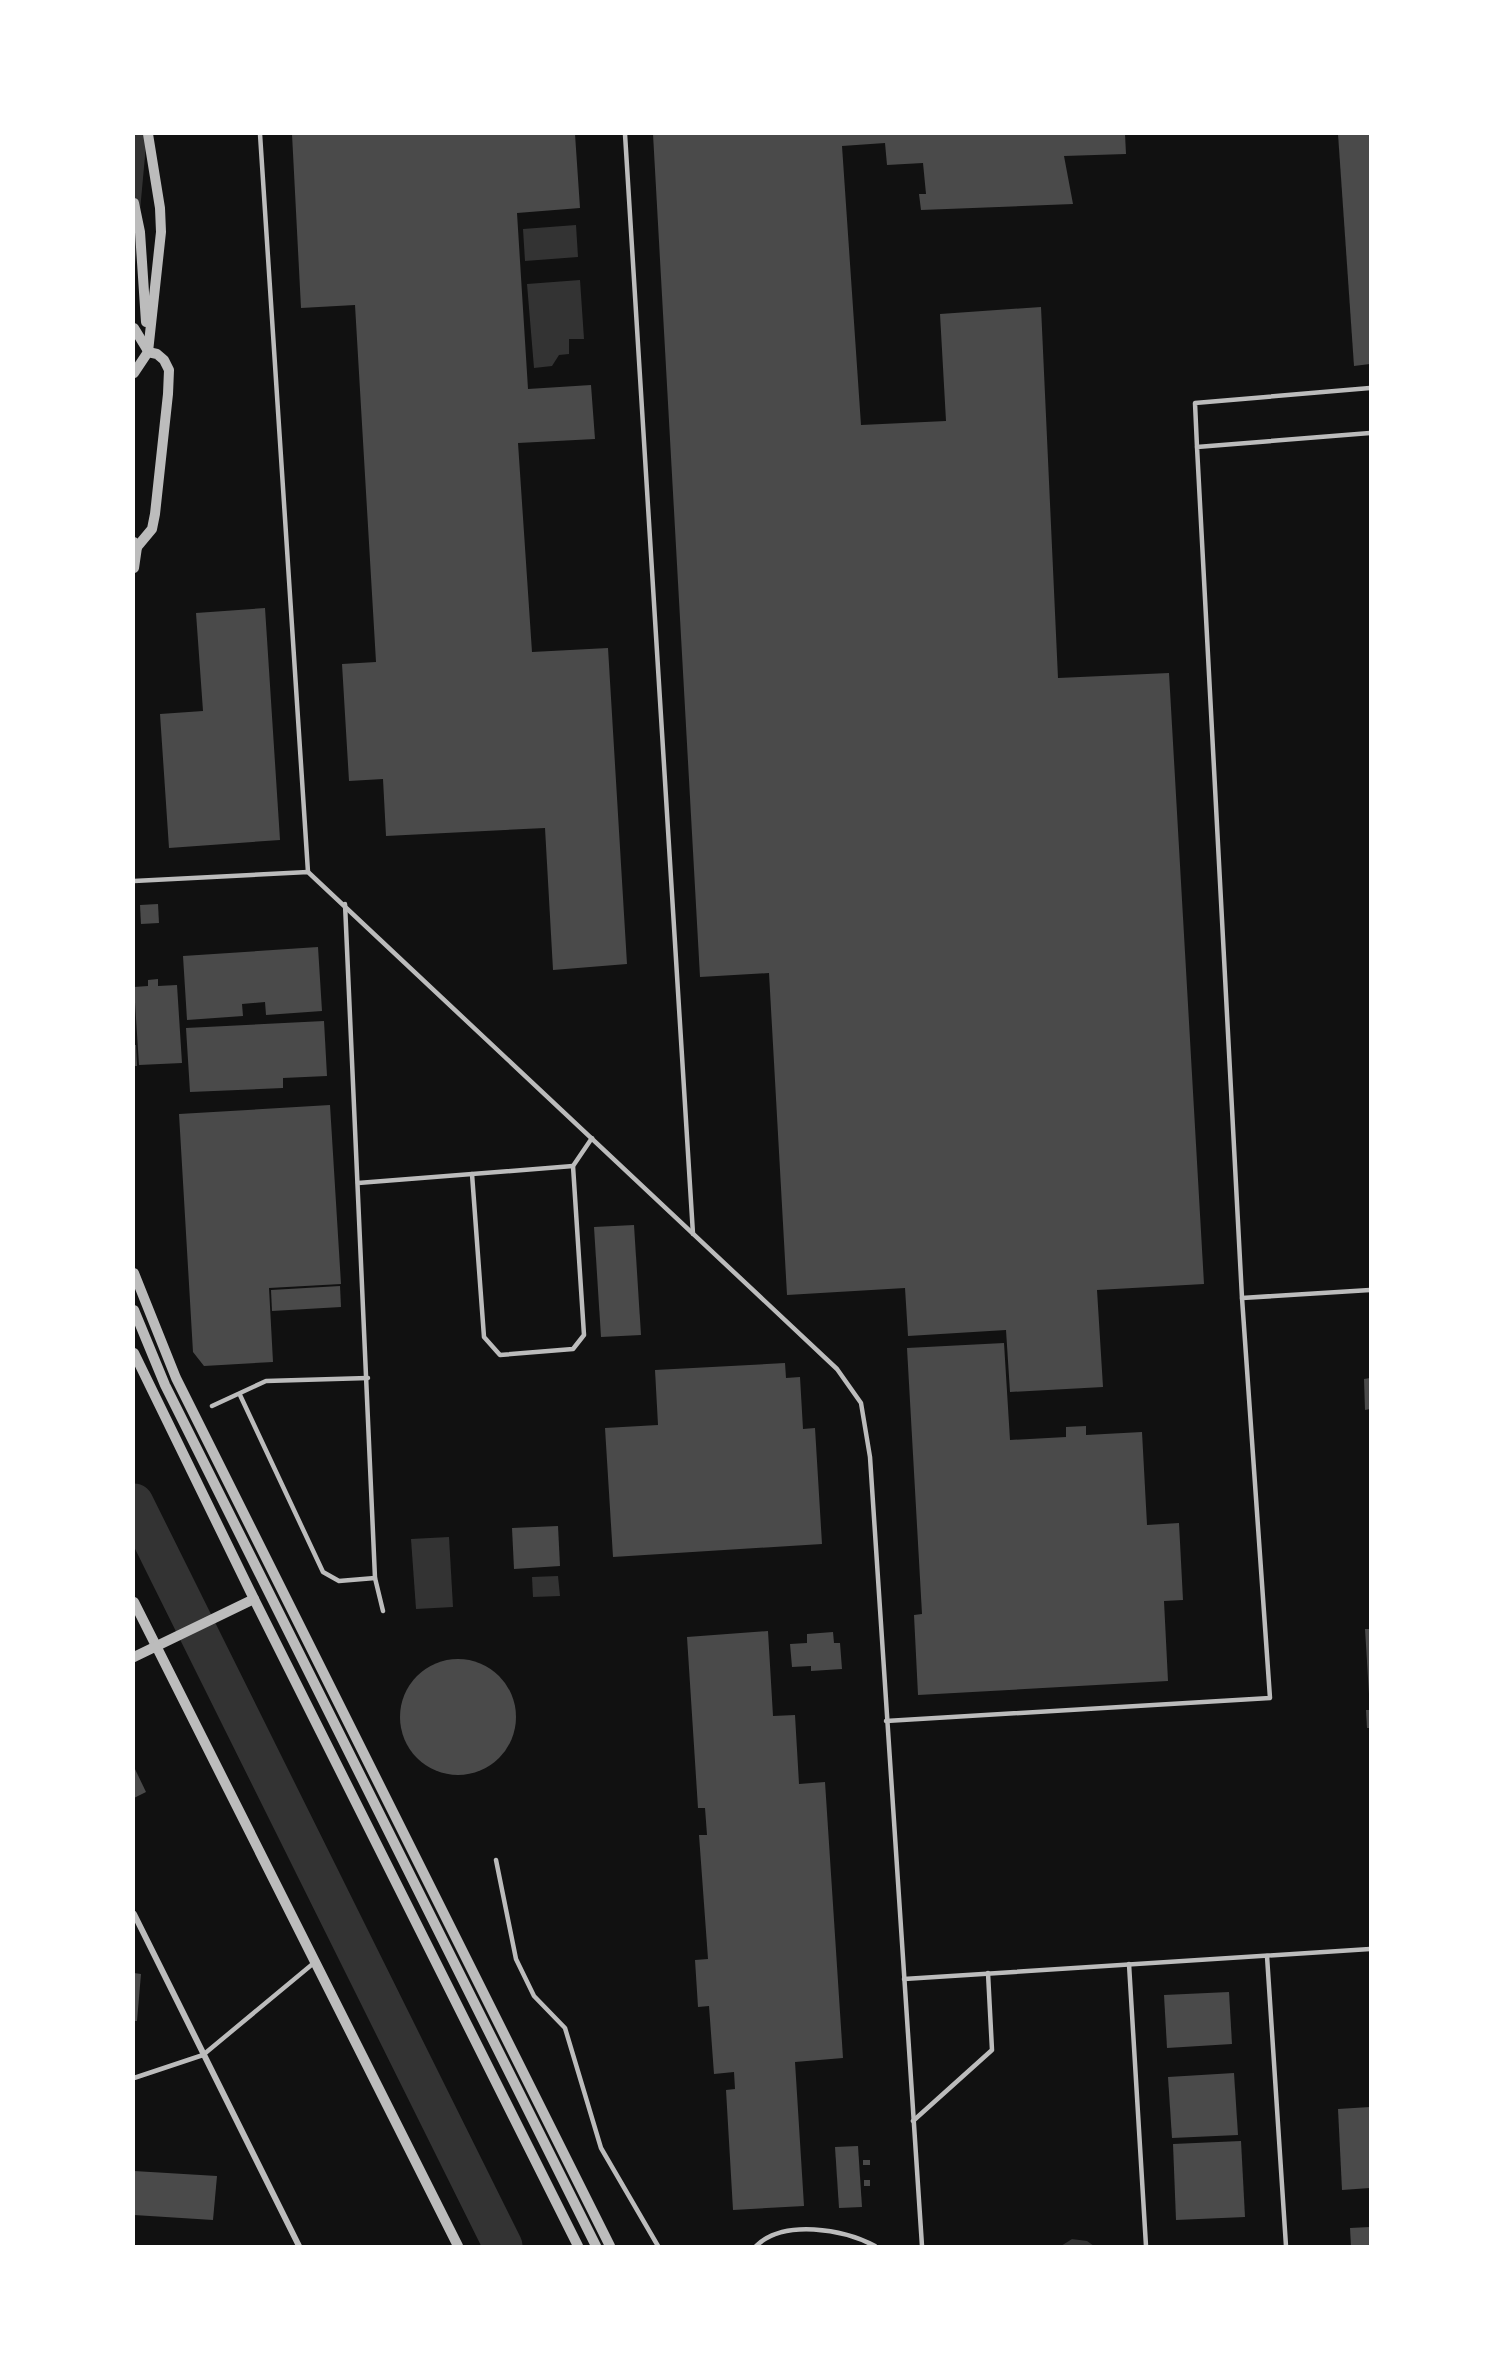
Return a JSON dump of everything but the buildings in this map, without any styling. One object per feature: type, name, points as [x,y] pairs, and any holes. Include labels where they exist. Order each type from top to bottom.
[{"type":"street","points":[[134,373],[148,352],[161,232],[148,134]]},
{"type":"street","points":[[134,203],[140,232],[148,352]]},
{"type":"street","points":[[134,328],[148,352],[157,354],[164,360],[169,370],[155,514],[152,529],[135,544],[134,568]]},
{"type":"street","points":[[134,1273],[176,1378],[610,2247]]},
{"type":"street","points":[[134,1310],[165,1385],[596,2247]]},
{"type":"street","points":[[134,1353],[254,1599],[578,2247]]},
{"type":"street","points":[[134,1657],[254,1599]]},
{"type":"street","points":[[134,1602],[458,2247]]},
{"type":"street","points":[[134,1914],[299,2247]]},
{"type":"lane","points":[[260,134],[308,872]]},
{"type":"lane","points":[[625,134],[693,1234]]},
{"type":"lane","points":[[886,1721],[1270,1698],[1242,1298],[1195,404],[1371,388]]},
{"type":"lane","points":[[1197,447],[1371,433]]},
{"type":"lane","points":[[134,881],[308,872],[345,904],[837,1370],[861,1403],[870,1457],[922,2247]]},
{"type":"lane","points":[[345,904],[368,1378],[375,1578],[383,1611]]},
{"type":"lane","points":[[472,1174],[484,1337],[500,1355],[573,1349],[584,1335],[573,1166],[592,1138]]},
{"type":"lane","points":[[358,1183],[573,1166]]},
{"type":"lane","points":[[1242,1298],[1371,1290]]},
{"type":"lane","points":[[212,1406],[266,1381],[368,1378]]},
{"type":"lane","points":[[240,1395],[323,1572],[339,1581],[375,1578]]},
{"type":"lane","points":[[496,1860],[516,1959],[534,1996],[565,2028],[601,2148],[658,2247]]},
{"type":"lane","points":[[904,1978],[1371,1949]]},
{"type":"lane","points":[[1267,1956],[1286,2247]]},
{"type":"lane","points":[[134,2078],[203,2055],[315,1962]]},
{"type":"lane","points":[[1129,1964],[1146,2247]]},
{"type":"lane","points":[[913,2121],[992,2050],[988,1973]]},
{"type":"lane","points":[[756,2247],[765,2237],[801,2229],[833,2231],[874,2247]]},
{"type":"shaded area","points":[[134,134],[147,134],[134,277]]},
{"type":"shaded area","points":[[576,225],[578,257],[525,261],[523,229]]},
{"type":"shaded area","points":[[580,280],[584,339],[569,339],[569,354],[559,355],[552,366],[534,368],[527,284]]},
{"type":"shaded area","points":[[449,1537],[453,1607],[416,1609],[411,1539]]},
{"type":"shaded area","points":[[558,1576],[560,1596],[533,1597],[532,1577]]},
{"type":"shaded area","points":[[1072,2239],[1087,2241],[1094,2246],[1061,2246]]},
{"type":"waterway","points":[[134,1503],[503,2246]]}]
